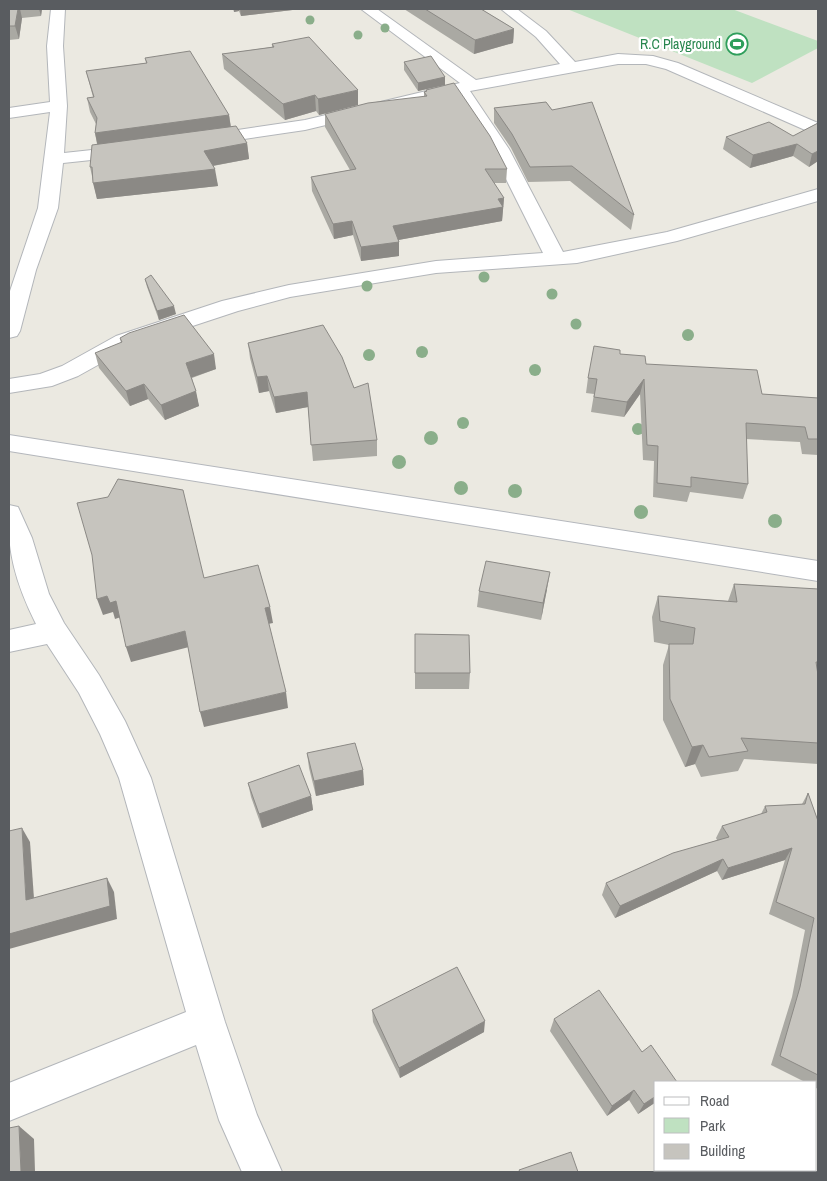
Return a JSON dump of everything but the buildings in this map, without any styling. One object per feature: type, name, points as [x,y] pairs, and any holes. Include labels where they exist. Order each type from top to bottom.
[{"type":"street","points":[[9,331],[26,270],[48,208],[55,159],[59,106],[55,46],[58,9]]},
{"type":"street","points":[[368,9],[466,86],[478,112],[501,149],[556,259]]},
{"type":"street","points":[[508,9],[541,34],[571,67]]},
{"type":"street","points":[[189,143],[305,125],[466,86],[618,59],[647,59],[679,69],[818,129]]},
{"type":"street","points":[[9,113],[59,106]]},
{"type":"street","points":[[55,159],[141,149]]},
{"type":"street","points":[[9,386],[52,378],[70,372],[124,341],[230,306],[289,291],[436,267],[577,257],[638,244],[818,195]]},
{"type":"street","points":[[9,442],[818,571]]},
{"type":"street","points":[[9,514],[19,538],[35,594],[54,631],[89,684],[114,730],[135,778],[206,1022],[239,1120],[262,1172]]},
{"type":"street","points":[[9,641],[54,631]]},
{"type":"street","points":[[9,1102],[206,1022]]},
{"type":"green space","name":"R.C Playground","points":[[567,9],[732,9],[818,41],[818,48],[752,83]]},
{"type":"place","name":"R.C Playground","points":[[737,44]]}]
